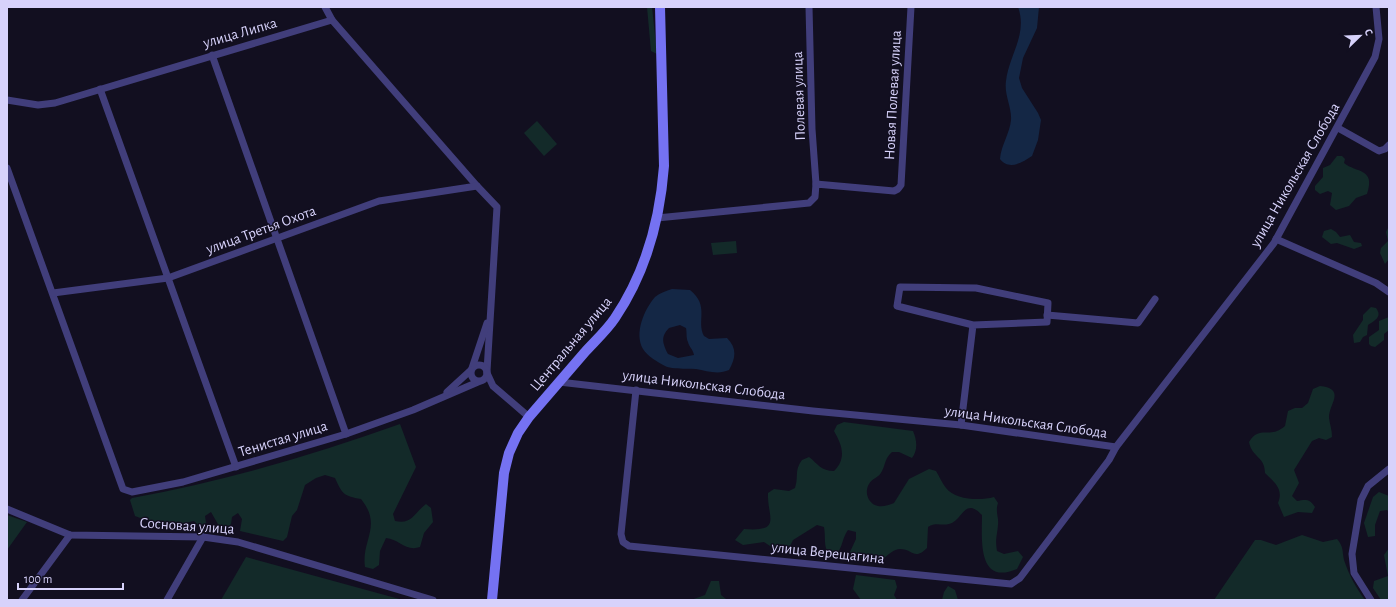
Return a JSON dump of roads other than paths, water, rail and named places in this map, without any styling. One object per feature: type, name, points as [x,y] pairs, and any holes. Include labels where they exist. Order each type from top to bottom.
[{"type":"street","points":[[325,7],[332,20],[477,186],[498,207],[487,372],[486,378],[480,382]]},
{"type":"street","name":"Центральная улица","points":[[492,600],[500,494],[509,452],[518,433],[529,417],[614,319],[631,293],[646,259],[657,218],[662,191],[664,166],[660,7]]},
{"type":"street","name":"Полевая улица","points":[[809,7],[812,129],[816,184]]},
{"type":"street","name":"Новая Полевая улица","points":[[816,184],[894,190],[898,189],[901,185],[911,7]]},
{"type":"street","name":"улица Никольская Слобода","points":[[559,382],[813,411],[961,425],[1116,447],[1276,239],[1338,128],[1375,57],[1379,39],[1376,7]]},
{"type":"street","name":"улица Липка","points":[[7,100],[38,105],[55,103],[332,20]]},
{"type":"street","points":[[212,55],[346,434]]},
{"type":"street","points":[[100,89],[236,467]]},
{"type":"street","points":[[1338,128],[1378,151],[1385,149],[1389,145]]},
{"type":"street","points":[[7,168],[53,293]]},
{"type":"street","points":[[657,218],[809,203],[815,197],[816,184]]},
{"type":"street","name":"улица Третья Охота","points":[[53,293],[168,278],[379,201],[477,186]]},
{"type":"street","points":[[1276,239],[1376,283],[1389,292]]},
{"type":"street","points":[[900,287],[976,288],[1048,303],[1047,322],[973,325],[897,306],[900,287]]},
{"type":"street","name":"Тенистая улица","points":[[53,293],[123,489],[132,492],[183,482],[346,434],[413,410],[480,382]]},
{"type":"street","points":[[1047,315],[1138,323],[1155,299]]},
{"type":"street","points":[[491,309],[472,369],[472,378],[494,386]]},
{"type":"street","points":[[961,425],[973,325]]},
{"type":"street","points":[[472,369],[476,365],[481,366],[487,372],[494,386],[529,417]]},
{"type":"street","name":"Тенистая улица","points":[[439,398],[472,369]]},
{"type":"street","name":"улица Верещагина","points":[[636,390],[621,534],[623,542],[629,546],[1011,584],[1020,578],[1107,462],[1116,447]]},
{"type":"street","points":[[1371,600],[1354,573],[1352,554],[1361,500],[1368,486],[1389,469]]},
{"type":"street","name":"Сосновая улица","points":[[7,509],[70,535],[203,538],[238,542],[433,600]]},
{"type":"street","points":[[22,600],[70,535]]},
{"type":"street","points":[[167,600],[203,538]]},
{"type":"water","points":[[1018,7],[1039,7],[1037,28],[1023,58],[1019,78],[1022,88],[1041,120],[1038,140],[1032,156],[1020,163],[1012,165],[1004,163],[1000,159],[1011,120],[1006,91],[1006,81],[1021,26]]},
{"type":"water","points":[[672,289],[690,290],[696,296],[700,302],[702,313],[701,325],[704,336],[709,339],[727,338],[733,346],[734,357],[729,370],[708,372],[696,369],[669,367],[656,361],[645,352],[640,343],[640,329],[647,308],[655,297]],"holes":[[[680,325],[686,328],[687,340],[694,355],[678,358],[668,354],[663,341],[666,331],[669,328]]]}]
